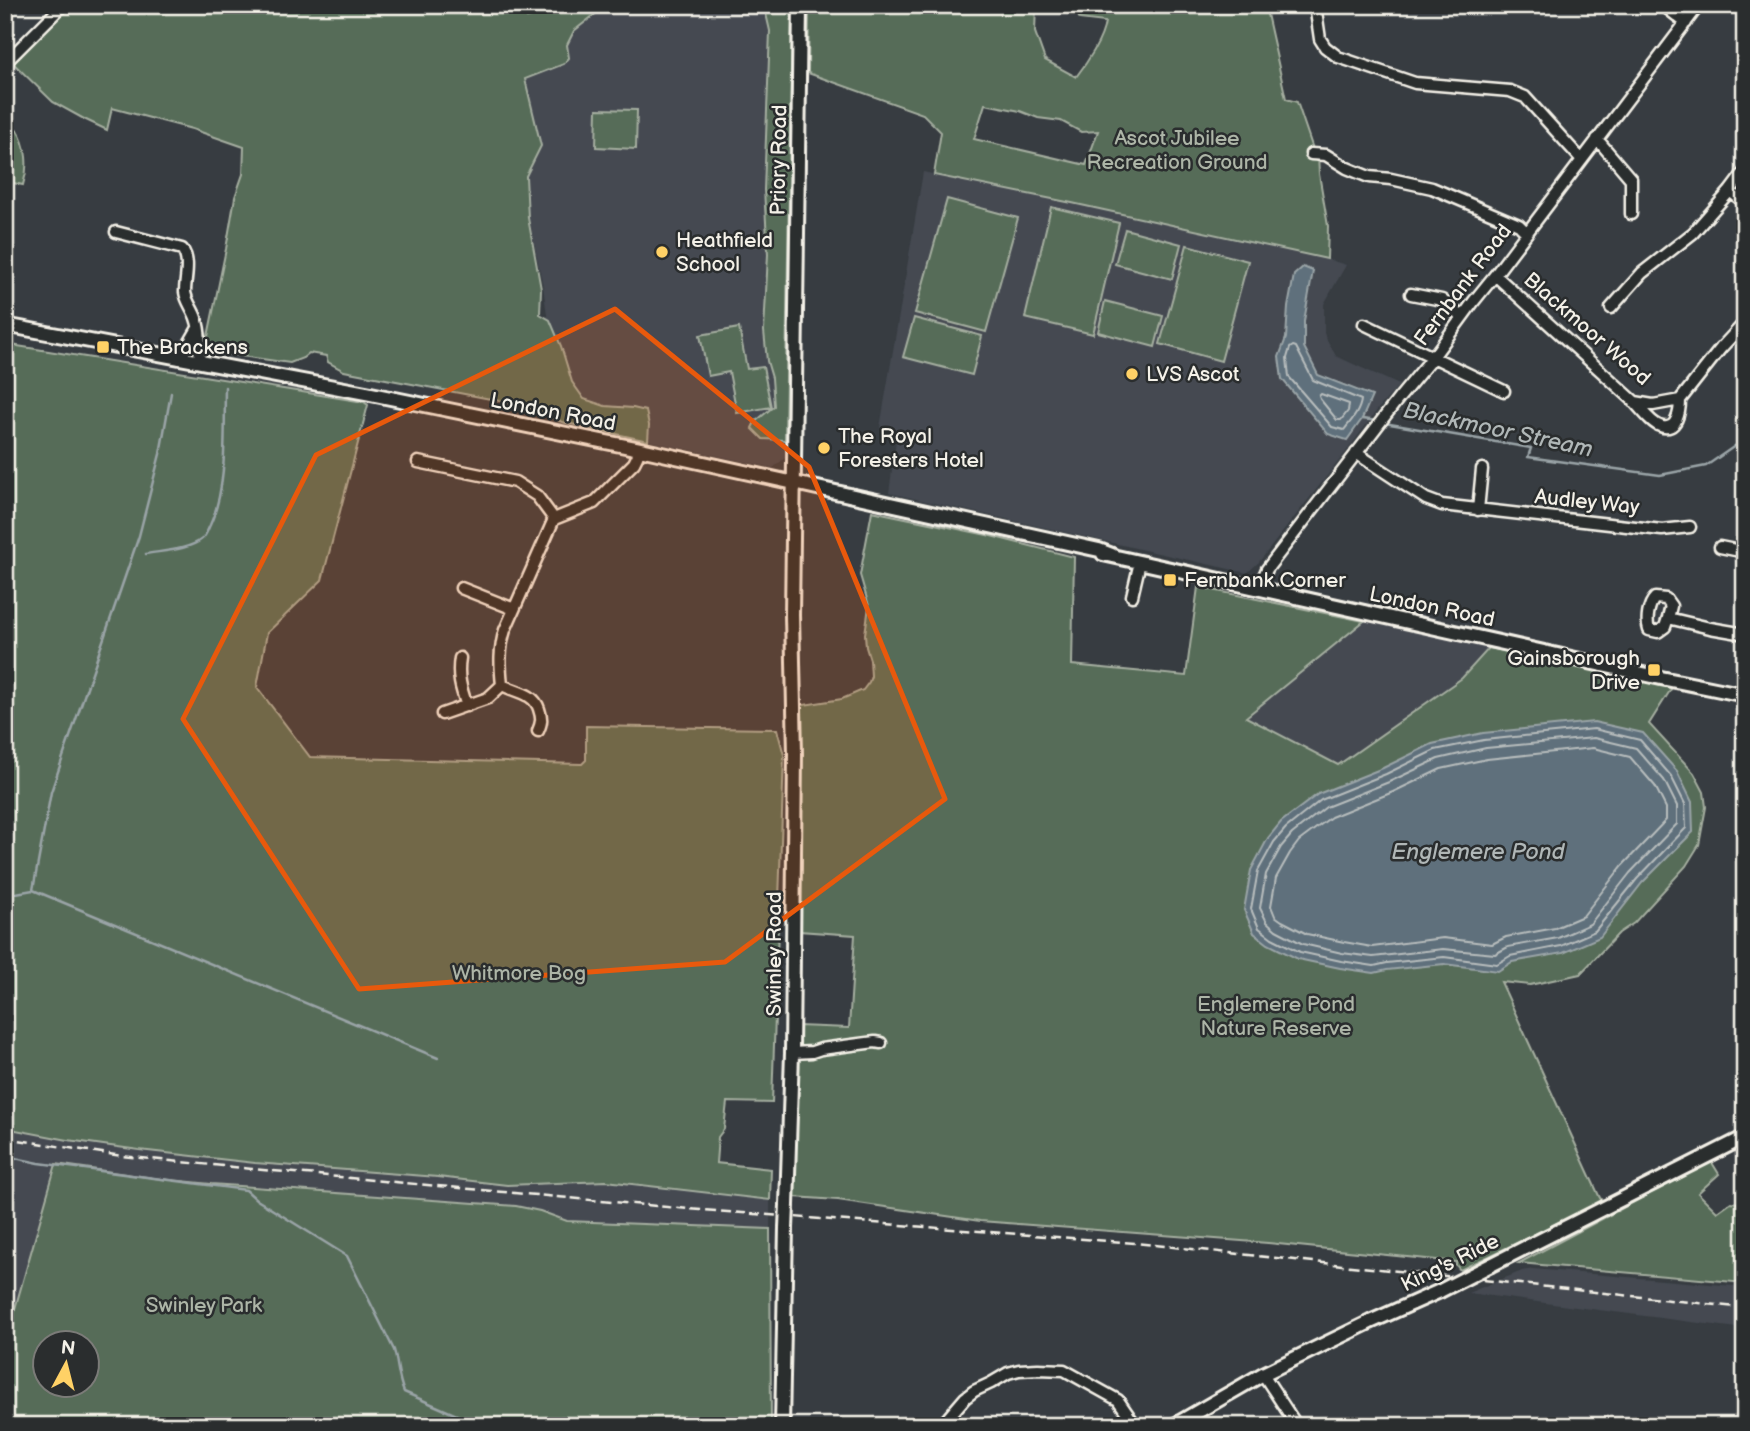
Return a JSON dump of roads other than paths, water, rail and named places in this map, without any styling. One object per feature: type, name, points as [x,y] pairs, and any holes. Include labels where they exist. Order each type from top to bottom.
[{"type":"main road","name":"Priory Road","points":[[794,483],[800,5]]},
{"type":"main road","name":"London Road","points":[[5,325],[366,393],[640,449],[1745,695]]},
{"type":"main road","name":"Swinley Road","points":[[782,1426],[792,1053],[794,483]]},
{"type":"main road","name":"King's Ride","points":[[1173,1426],[1263,1374],[1440,1291],[1607,1205],[1744,1139]]},
{"type":"street","points":[[7,57],[63,5]]},
{"type":"street","points":[[1315,5],[1320,39],[1325,47],[1338,57],[1415,83],[1510,91],[1525,97],[1582,160]]},
{"type":"street","points":[[1663,5],[1686,23]]},
{"type":"street","name":"Fernbank Road","points":[[1259,588],[1267,569],[1496,275],[1699,5]]},
{"type":"street","points":[[1597,139],[1631,179],[1631,214]]},
{"type":"street","points":[[1311,154],[1326,155],[1369,177],[1432,188],[1519,225],[1527,233]]},
{"type":"street","points":[[1611,308],[1642,273],[1693,233],[1745,170]]},
{"type":"street","points":[[1730,191],[1745,203]]},
{"type":"street","points":[[116,232],[182,249],[187,256]]},
{"type":"street","points":[[192,243],[187,256],[185,296],[198,327],[199,362]]},
{"type":"street","name":"Blackmoor Wood","points":[[1496,275],[1635,402],[1653,405],[1680,400]]},
{"type":"street","points":[[1411,294],[1442,300],[1461,317]]},
{"type":"street","points":[[1635,402],[1655,423],[1671,426],[1678,418],[1680,400],[1745,322]]},
{"type":"street","points":[[1364,324],[1504,391]]},
{"type":"street","points":[[180,359],[198,327]]},
{"type":"street","points":[[502,685],[501,642],[554,519],[594,503],[634,463],[640,449]]},
{"type":"street","name":"Audley Way","points":[[1356,453],[1431,502],[1442,505],[1662,530],[1690,527]]},
{"type":"street","points":[[418,461],[515,482],[537,496],[554,519]]},
{"type":"street","points":[[1478,510],[1482,469]]},
{"type":"street","points":[[1720,547],[1745,552]]},
{"type":"street","points":[[1132,596],[1140,562]]},
{"type":"street","points":[[461,588],[514,609]]},
{"type":"street","points":[[1668,618],[1745,634]]},
{"type":"street","points":[[460,658],[459,683],[467,706]]},
{"type":"street","points":[[442,714],[488,698],[502,685]]},
{"type":"street","points":[[502,685],[526,694],[537,702],[542,721],[538,731]]},
{"type":"street","points":[[792,1053],[881,1043]]},
{"type":"street","points":[[941,1426],[974,1391],[1008,1373],[1044,1369],[1064,1370],[1118,1399],[1136,1426]]},
{"type":"street","points":[[1263,1374],[1297,1426]]},
{"type":"water","points":[[1303,267],[1313,271],[1304,321],[1304,347],[1318,375],[1372,396],[1362,419],[1347,440],[1328,434],[1282,379],[1279,357],[1286,338],[1294,275]]},
{"type":"water","name":"Englemere Pond","points":[[1594,722],[1643,733],[1677,771],[1692,802],[1693,832],[1642,883],[1600,937],[1563,953],[1512,962],[1498,971],[1444,964],[1374,973],[1298,959],[1268,944],[1254,933],[1244,910],[1251,870],[1268,838],[1281,822],[1318,794],[1383,768],[1432,744],[1483,733]]},
{"type":"waterway","points":[[146,554],[190,546],[202,539],[207,532],[220,493],[225,439],[225,387]]},
{"type":"waterway","points":[[33,890],[51,792],[139,536],[160,454],[171,393]]},
{"type":"waterway","name":"Blackmoor Stream","points":[[1362,419],[1378,421]]},
{"type":"waterway","name":"Blackmoor Stream","points":[[1384,423],[1531,448],[1528,457],[1660,475],[1706,466],[1745,439]]},
{"type":"waterway","points":[[5,895],[33,890],[438,1058]]},
{"type":"waterway","points":[[5,1156],[39,1163],[246,1190],[257,1200],[347,1256],[394,1350],[404,1392],[476,1426]]},
{"type":"waterway","points":[[535,1426],[562,1417],[630,1426]]},
{"type":"railway","points":[[5,1138],[122,1156],[252,1169],[689,1209],[1136,1243],[1745,1308]]},
{"type":"place","name":"Heathfield School","points":[[662,252]]},
{"type":"place","name":"The Brackens","points":[[103,347]]},
{"type":"place","name":"LVS Ascot","points":[[1132,374]]},
{"type":"place","name":"The Royal Foresters Hotel","points":[[824,448]]},
{"type":"place","name":"Fernbank Corner","points":[[1170,580]]},
{"type":"place","name":"Gainsborough Drive","points":[[1654,670]]},
{"type":"park label","name":"Ascot Jubilee Recreation Ground","points":[[1177,150]]},
{"type":"park label","name":"Whitmore Bog","points":[[519,973]]},
{"type":"park label","name":"Englemere Pond Nature Reserve","points":[[1276,1016]]},
{"type":"park label","name":"Swinley Park","points":[[204,1305]]}]
